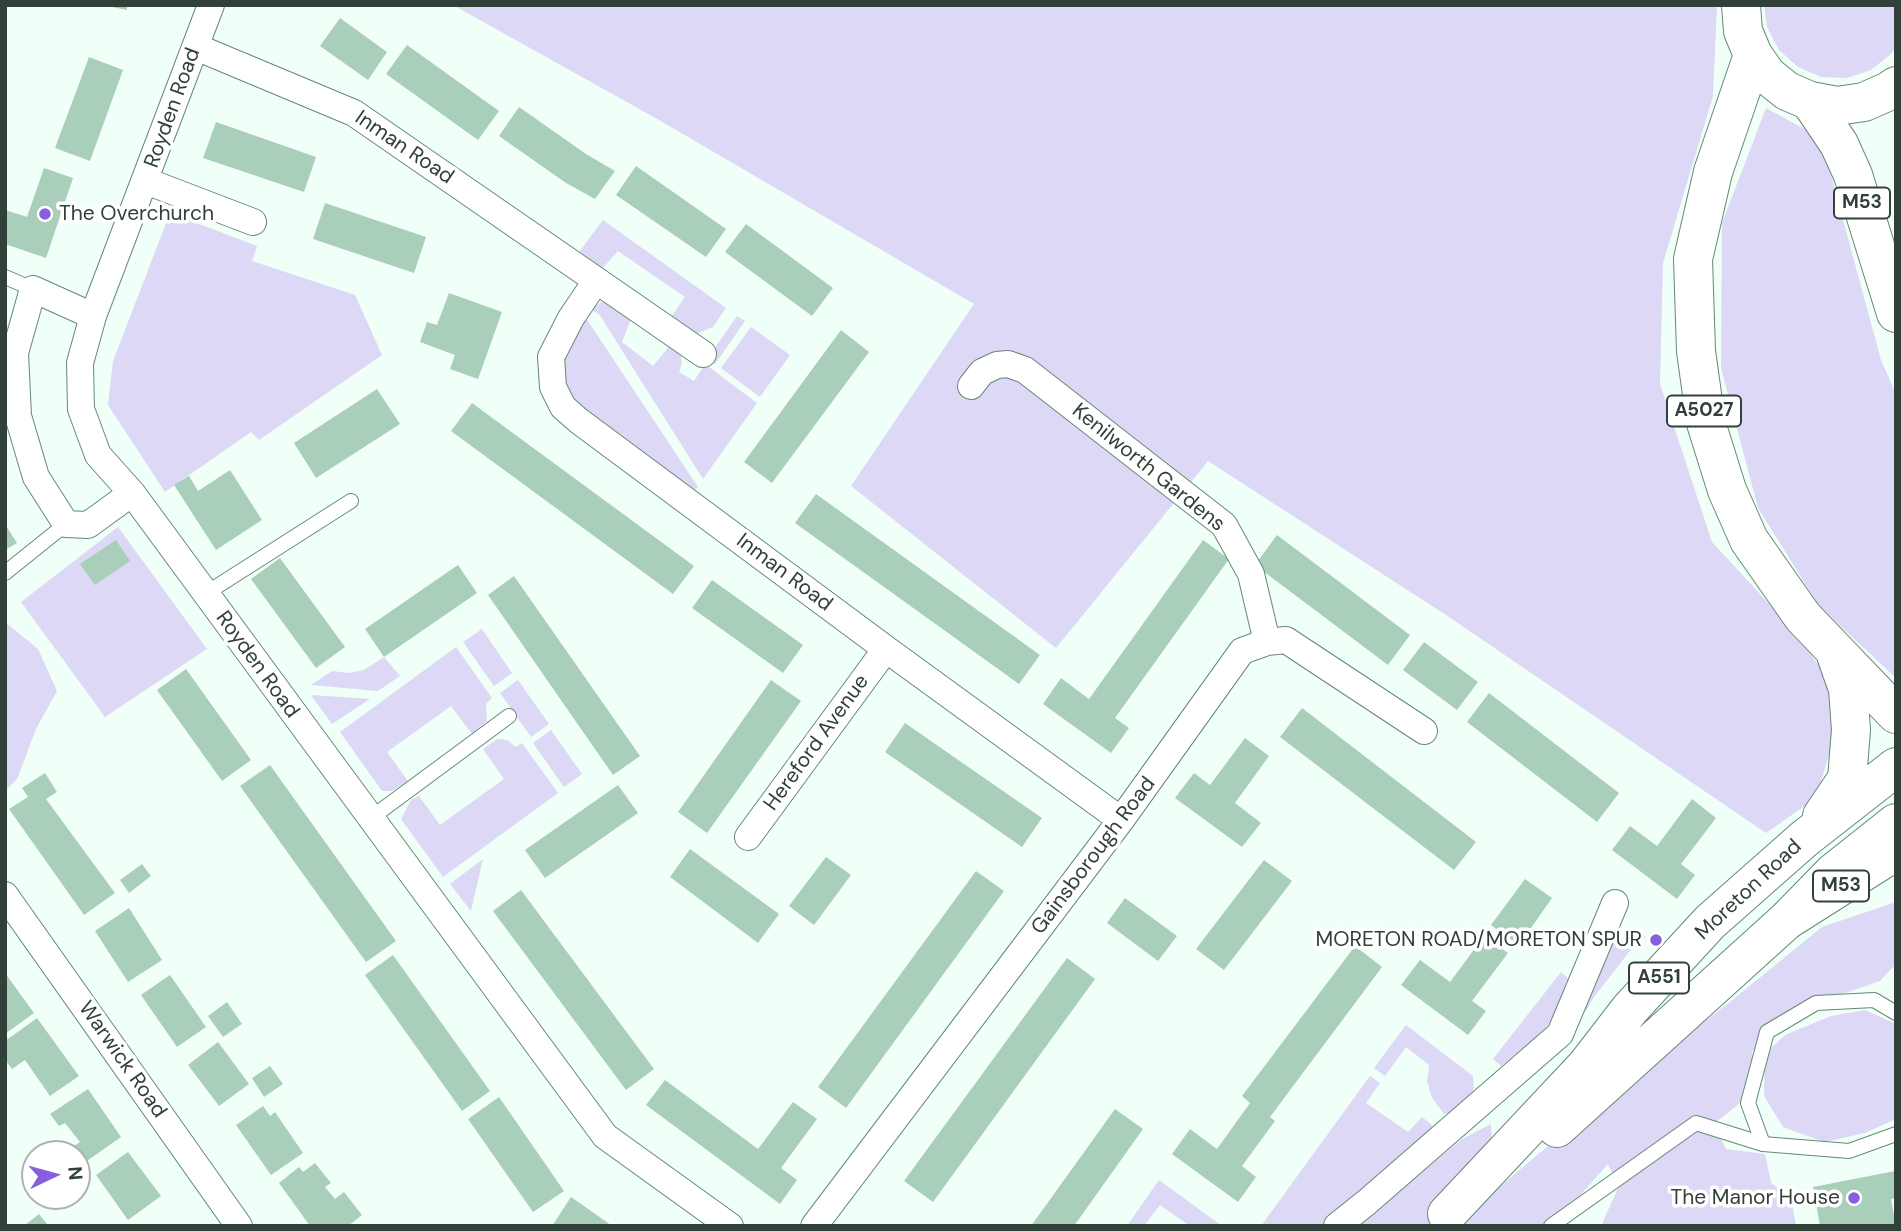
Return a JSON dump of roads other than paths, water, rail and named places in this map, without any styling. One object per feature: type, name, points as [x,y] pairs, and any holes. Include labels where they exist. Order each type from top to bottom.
[{"type":"main road","points":[[1741,5],[1743,32],[1753,55],[1767,75],[1787,91],[1810,101],[1837,106],[1864,102],[1896,86]]},
{"type":"main road","name":"A5027","points":[[1753,55],[1713,173],[1693,259],[1696,351],[1706,423],[1727,490],[1749,540],[1803,617],[1896,714]]},
{"type":"main road","name":"M53","points":[[1810,101],[1839,145],[1853,175],[1896,313]]},
{"type":"main road","name":"A5027","points":[[1809,835],[1847,779],[1851,730],[1847,689],[1835,651]]},
{"type":"main road","name":"Moreton Road","points":[[1440,1220],[1586,1066],[1630,1009],[1710,922],[1809,835],[1896,767]]},
{"type":"main road","name":"Moreton Road","points":[[1440,1220],[1574,1115],[1787,920],[1833,873],[1896,823]]},
{"type":"main road","name":"M53","points":[[1787,920],[1885,858],[1896,855]]},
{"type":"street","name":"Royden Road","points":[[211,5],[93,316],[80,363],[82,409],[98,456],[132,493],[605,1136],[730,1226]]},
{"type":"street","name":"Inman Road","points":[[196,47],[354,113],[704,354]]},
{"type":"street","points":[[146,181],[253,222]]},
{"type":"street","name":"Inman Road","points":[[596,281],[571,318],[551,357],[553,387],[563,407],[886,649],[1122,820]]},
{"type":"street","points":[[93,316],[33,289],[15,353],[18,416],[36,477],[66,524],[88,525],[132,493]]},
{"type":"street","name":"Kenilworth Gardens","points":[[971,386],[982,372],[998,365],[1008,364],[1025,370],[1224,525],[1251,574],[1267,642]]},
{"type":"street","points":[[1267,642],[1286,640],[1424,731]]},
{"type":"street","name":"Gainsborough Road","points":[[814,1226],[1122,820],[1242,651],[1267,642]]},
{"type":"street","name":"Hereford Avenue","points":[[748,837],[886,649]]},
{"type":"street","name":"Warwick Road","points":[[5,895],[239,1226]]},
{"type":"street","points":[[1337,1226],[1560,1034],[1615,903]]},
{"type":"street","points":[[1513,1076],[1555,1099]]},
{"type":"lane","points":[[5,277],[33,289]]},
{"type":"lane","points":[[205,594],[351,501]]},
{"type":"lane","points":[[5,573],[66,524]]},
{"type":"lane","points":[[371,818],[509,716]]},
{"type":"lane","points":[[1763,1144],[1748,1103],[1767,1032],[1816,1003],[1874,1000],[1896,1013]]},
{"type":"lane","points":[[1551,1226],[1696,1123],[1763,1144],[1849,1151],[1896,1134]]},
{"type":"place","name":"The Overchurch","points":[[45,214]]},
{"type":"place","name":"MORETON ROAD/MORETON SPUR","points":[[1656,940]]},
{"type":"place","name":"The Manor House","points":[[1854,1198]]}]
